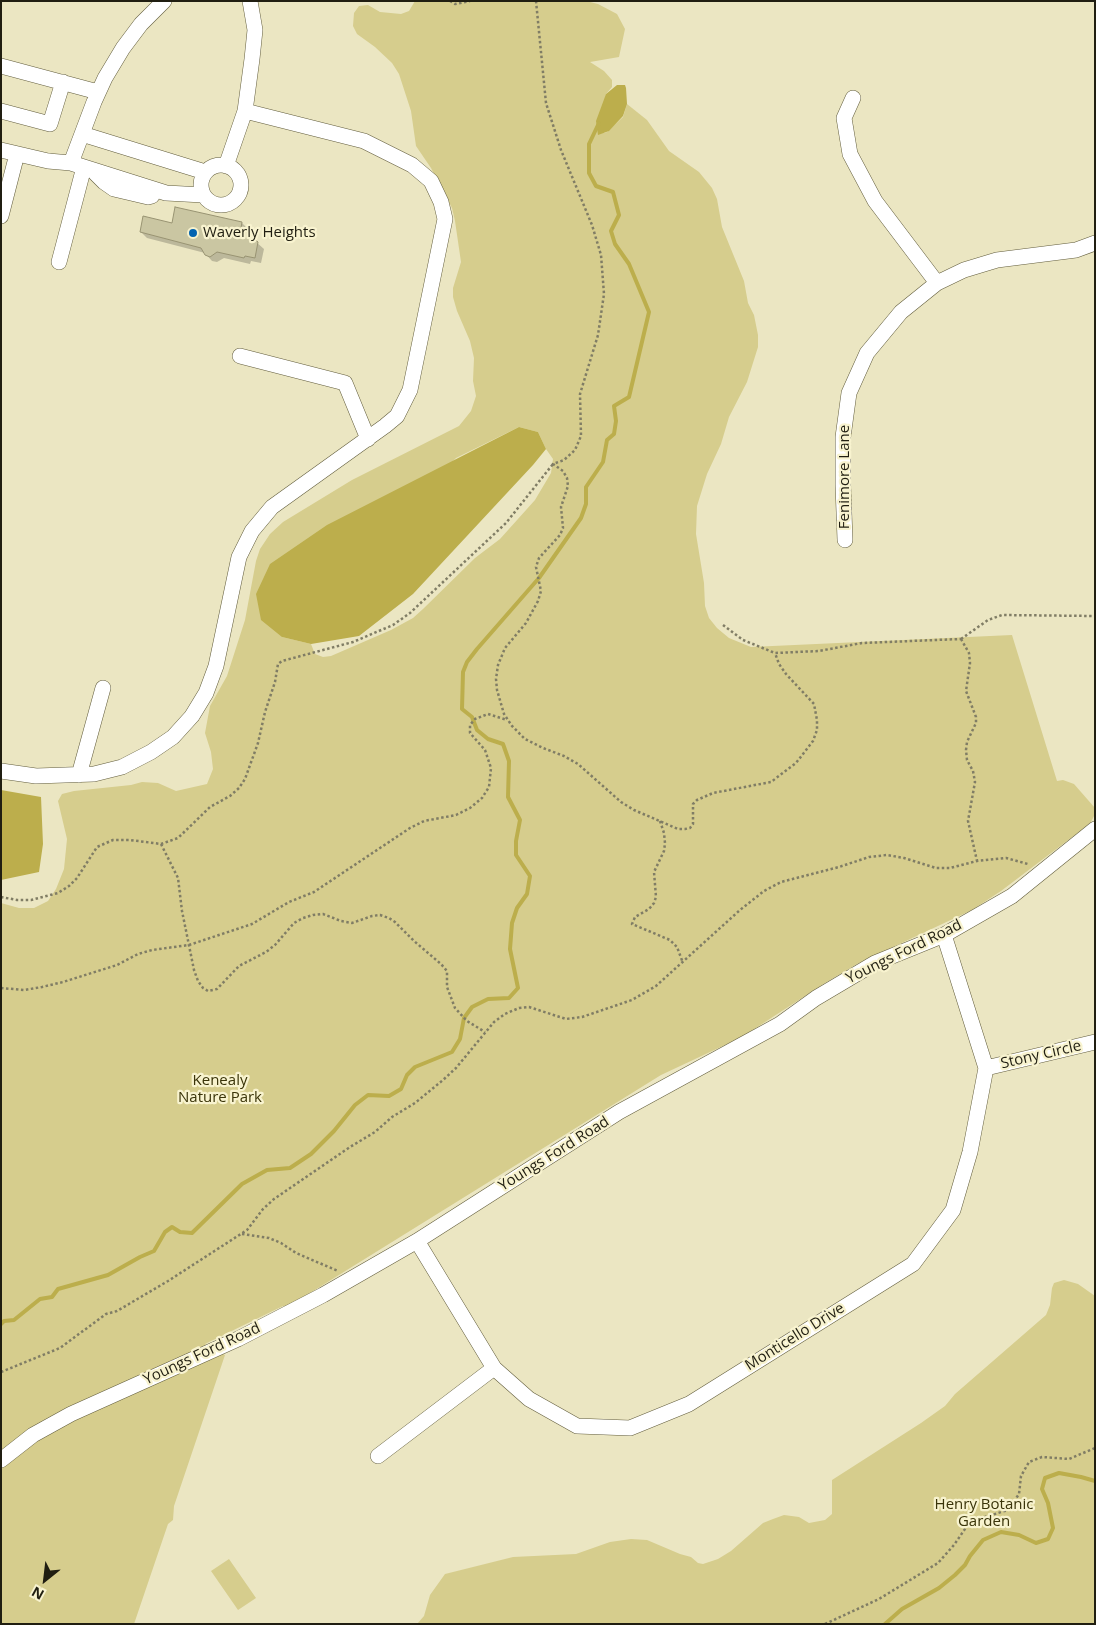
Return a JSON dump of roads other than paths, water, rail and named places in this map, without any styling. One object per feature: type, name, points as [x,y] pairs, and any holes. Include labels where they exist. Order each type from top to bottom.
[{"type":"street","points":[[59,262],[83,166],[82,134],[98,92],[123,48],[141,24],[164,1]]},
{"type":"street","points":[[226,166],[245,111],[255,30],[250,1]]},
{"type":"street","points":[[1,66],[98,92]]},
{"type":"street","points":[[1,111],[50,124],[63,82]]},
{"type":"street","points":[[854,98],[844,118],[850,154],[875,201],[936,283]]},
{"type":"street","points":[[1,771],[36,776],[94,774],[122,767],[151,752],[173,737],[192,716],[206,693],[216,666],[239,557],[252,531],[272,507],[368,439],[397,416],[410,390],[445,219],[441,202],[431,180],[412,165],[364,141],[245,111]]},
{"type":"street","points":[[82,134],[205,172]]},
{"type":"street","points":[[1,150],[48,161],[83,166],[166,193],[203,195],[212,203],[220,204],[227,204],[237,197],[240,190],[240,178],[236,172],[226,166],[214,166],[205,172],[201,183],[203,195]]},
{"type":"street","points":[[2,210],[17,154]]},
{"type":"street","name":"Fenimore Lane","points":[[845,540],[843,437],[849,393],[867,353],[901,312],[936,283],[964,270],[997,260],[1076,250],[1095,243]]},
{"type":"street","points":[[240,356],[344,383],[368,439]]},
{"type":"street","points":[[79,775],[103,688]]},
{"type":"street","name":"Youngs Ford Road","points":[[1,1460],[33,1436],[71,1414],[238,1339],[323,1295],[417,1241],[619,1112],[780,1024],[816,998],[874,963],[944,935],[1012,896],[1095,829]]},
{"type":"street","name":"Monticello Drive","points":[[417,1241],[494,1368],[529,1399],[577,1426],[630,1428],[689,1404],[913,1264],[953,1210],[970,1152],[986,1068],[944,935]]},
{"type":"street","name":"Stony Circle","points":[[986,1068],[1095,1042]]},
{"type":"street","points":[[378,1456],[494,1368]]},
{"type":"waterway","points":[[1,1324],[4,1321],[14,1320],[40,1299],[52,1297],[58,1289],[108,1275],[154,1251],[165,1232],[172,1227],[180,1232],[192,1233],[242,1184],[267,1170],[290,1168],[311,1154],[334,1131],[355,1105],[368,1095],[389,1096],[401,1089],[407,1075],[415,1067],[452,1052],[460,1039],[464,1018],[472,1007],[488,999],[509,998],[518,988],[510,949],[512,923],[517,908],[527,894],[530,876],[516,855],[516,841],[520,820],[508,797],[509,761],[503,744],[488,739],[477,730],[472,717],[462,709],[463,672],[467,662],[477,649],[539,578],[581,518],[586,504],[586,487],[603,462],[607,440],[614,434],[616,421],[614,406],[629,397],[649,312],[629,264],[615,244],[611,231],[619,215],[613,192],[596,186],[589,173],[589,144],[599,123]]},
{"type":"waterway","points":[[885,1624],[902,1609],[939,1588],[955,1575],[965,1565],[983,1540],[1001,1532],[1019,1535],[1036,1543],[1048,1539],[1053,1528],[1048,1503],[1042,1489],[1045,1478],[1059,1473],[1095,1481]]},
{"type":"place","name":"Waverly Heights","points":[[193,233]]},
{"type":"park label","name":"Kenealy Nature Park","points":[[220,1090]]},
{"type":"park label","name":"Henry Botanic Garden","points":[[984,1514]]}]
